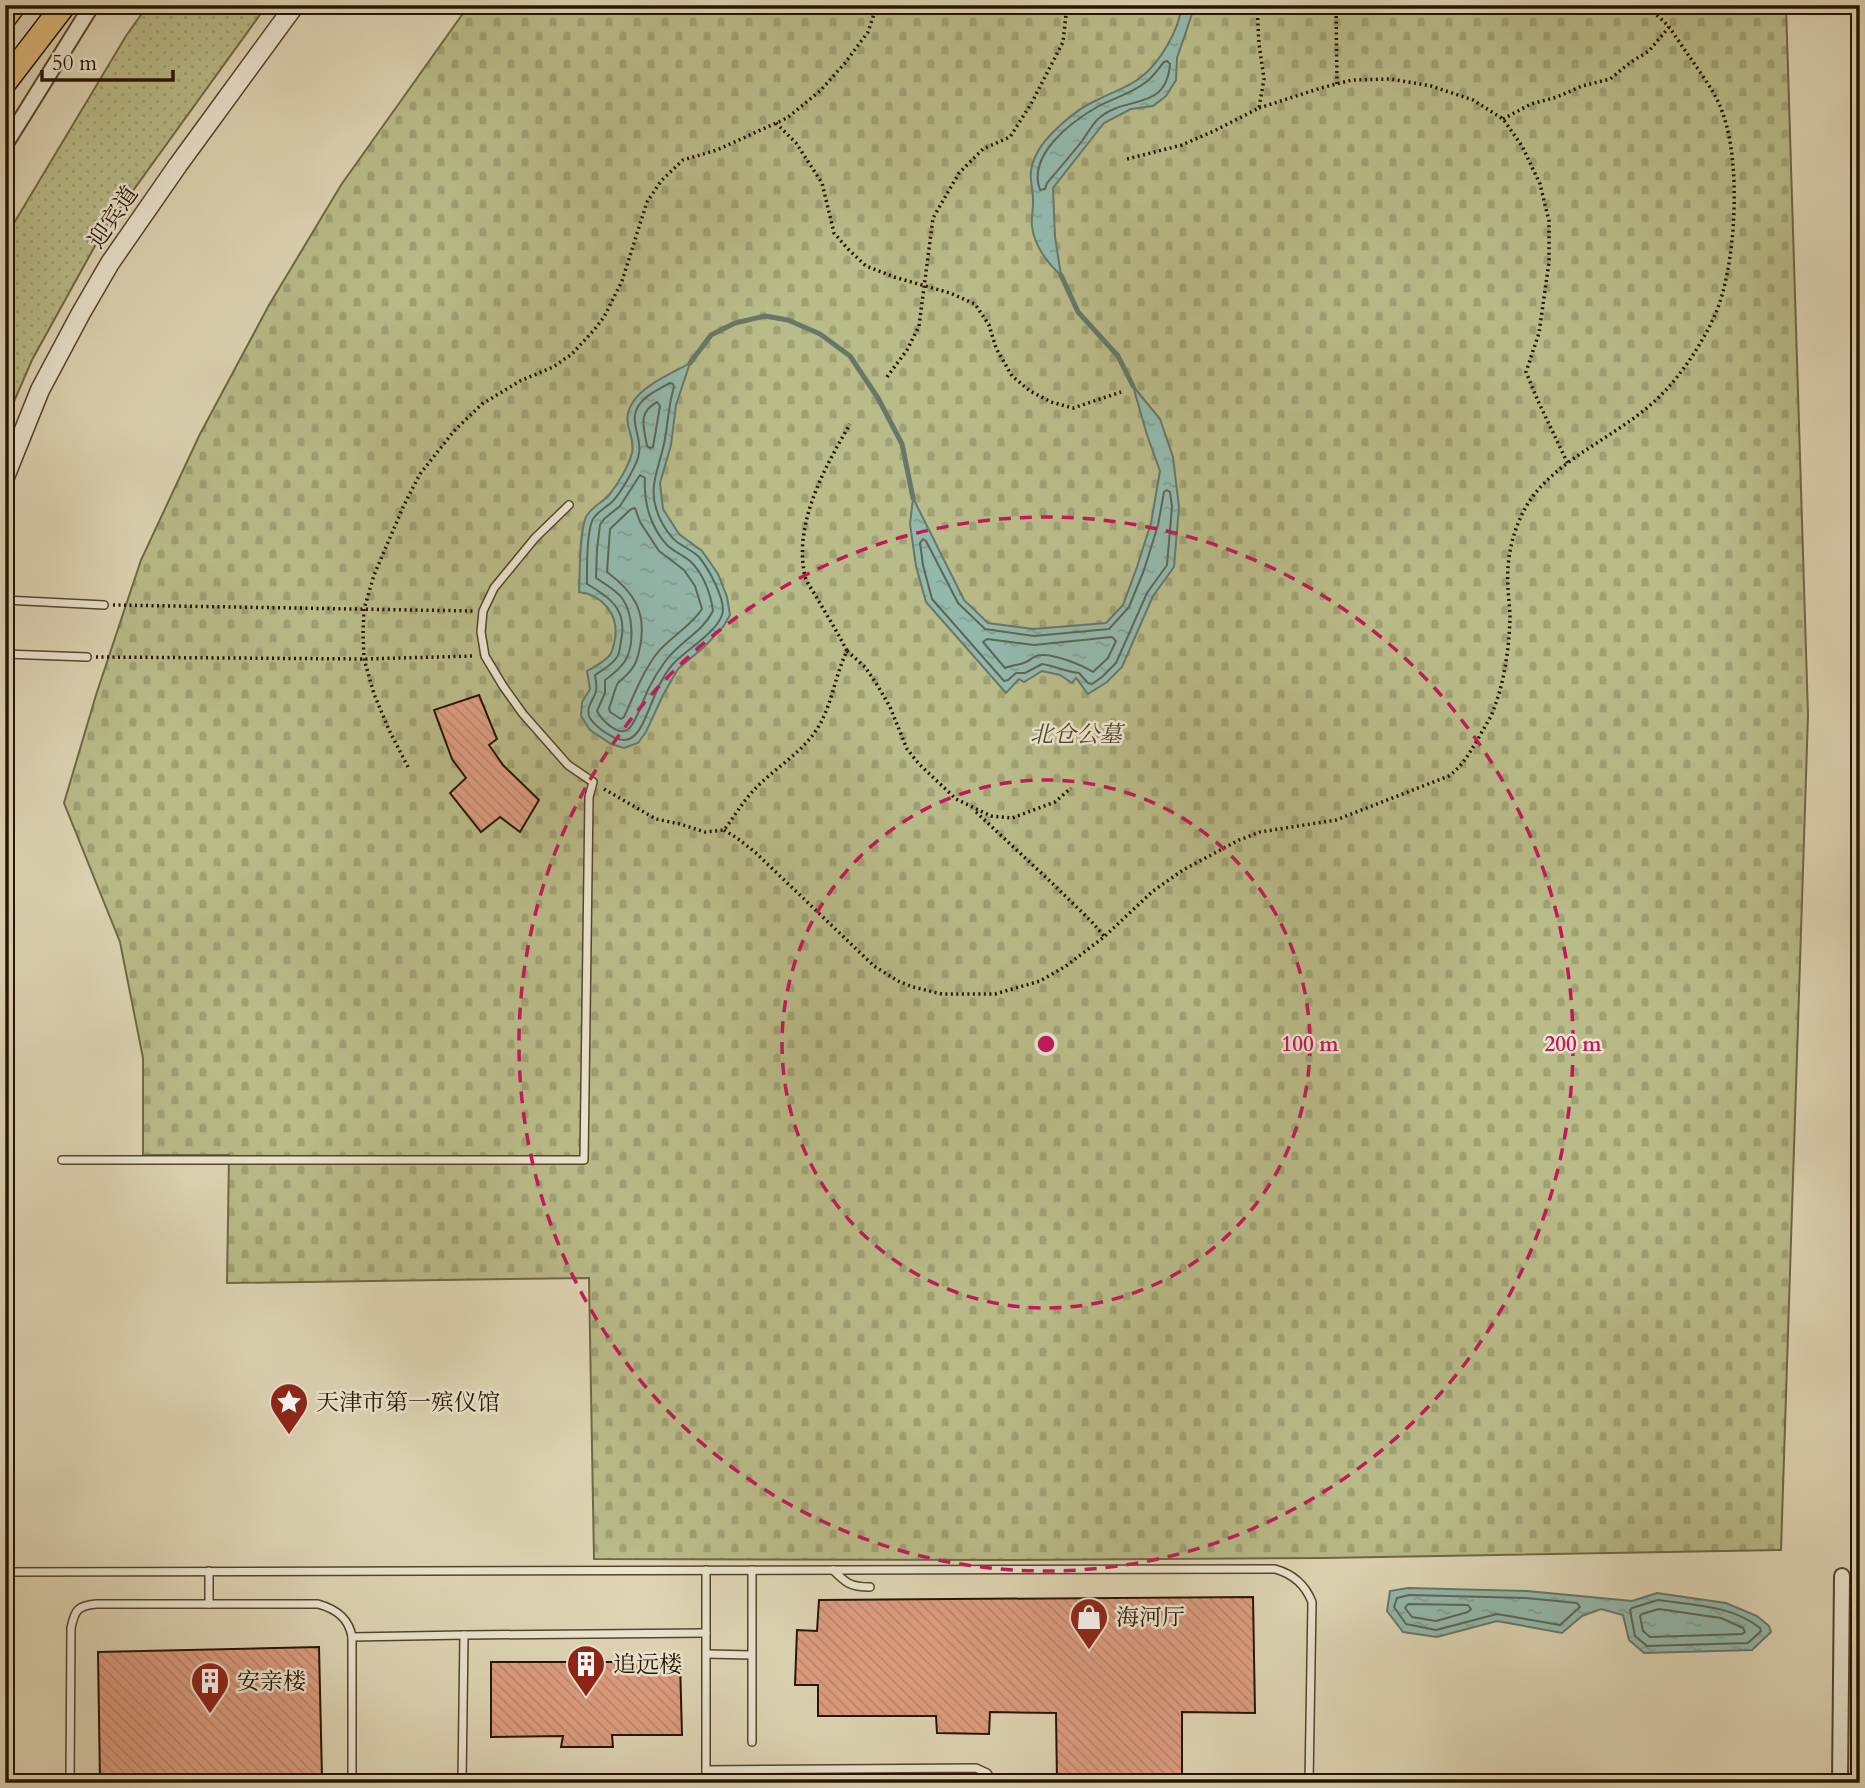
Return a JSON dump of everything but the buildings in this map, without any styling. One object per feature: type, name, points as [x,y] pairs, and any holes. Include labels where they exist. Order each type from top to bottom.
[{"type":"highway","points":[[5,17],[15,5]]},
{"type":"highway","points":[[5,82],[64,5]]},
{"type":"street","points":[[5,145],[92,5]]},
{"type":"street","name":"迎宾道","points":[[5,477],[40,390],[110,263],[295,5]]},
{"type":"street","points":[[1840,1783],[1842,1576]]},
{"type":"lane","points":[[62,1160],[584,1160],[589,811],[593,782],[568,765],[523,714],[485,656],[481,632],[483,611],[507,570],[569,505]]},
{"type":"lane","points":[[5,600],[104,605]]},
{"type":"lane","points":[[5,654],[87,657]]},
{"type":"lane","points":[[5,1572],[1275,1569],[1288,1572],[1298,1580],[1312,1602],[1309,1783]]},
{"type":"lane","points":[[705,1570],[706,1783]]},
{"type":"lane","points":[[752,1570],[752,1742]]},
{"type":"lane","points":[[833,1570],[847,1583],[856,1587],[870,1587]]},
{"type":"lane","points":[[209,1571],[209,1604]]},
{"type":"lane","points":[[70,1783],[71,1628],[77,1610],[85,1605],[96,1604],[318,1604],[330,1607],[345,1619],[350,1626],[352,1637],[352,1783]]},
{"type":"lane","points":[[352,1637],[706,1633]]},
{"type":"lane","points":[[462,1783],[464,1634]]},
{"type":"lane","points":[[707,1654],[751,1655]]},
{"type":"lane","points":[[706,1770],[976,1768],[987,1773],[994,1783]]},
{"type":"path","points":[[408,767],[374,694],[364,659],[364,609],[374,575],[420,474],[454,431],[482,404],[520,381],[553,367],[572,354],[594,330],[604,317],[622,281],[648,202],[661,181],[683,160],[717,150],[787,118],[820,91],[845,63],[868,32],[877,5]]},
{"type":"path","points":[[887,377],[907,350],[919,326],[933,218],[959,173],[983,149],[1010,137],[1031,104],[1063,42],[1067,5]]},
{"type":"path","points":[[1256,5],[1264,79],[1259,108]]},
{"type":"path","points":[[1336,5],[1337,84]]},
{"type":"path","points":[[593,782],[656,819],[705,832],[723,830],[737,838],[874,966],[913,987],[960,995],[995,994],[1040,981],[1066,966],[1104,937],[1153,891],[1183,870],[1239,840],[1260,832],[1336,820],[1449,776],[1462,765],[1491,716],[1503,680],[1510,617],[1508,557],[1527,505],[1548,479],[1636,418],[1662,394],[1700,342],[1715,315],[1723,289],[1733,225],[1731,151],[1727,128],[1710,88],[1669,27],[1646,5]]},
{"type":"path","points":[[1503,119],[1531,104],[1610,79],[1649,51],[1669,27]]},
{"type":"path","points":[[1127,159],[1182,145],[1288,97],[1352,80],[1391,79],[1431,86],[1472,100],[1503,119],[1522,146],[1539,184],[1549,221],[1549,262],[1539,333],[1526,372],[1567,464]]},
{"type":"path","points":[[776,123],[796,143],[822,183],[834,233],[866,266],[950,293],[975,304],[989,326],[996,348],[1012,376],[1040,397],[1073,408],[1121,392]]},
{"type":"path","points":[[850,424],[823,474],[809,508],[803,556],[805,577],[847,652],[864,667],[876,683],[890,707],[907,749],[956,799],[990,816],[1012,818],[1055,802],[1071,788]]},
{"type":"path","points":[[104,605],[483,611]]},
{"type":"path","points":[[723,830],[751,793],[816,731],[847,652]]},
{"type":"path","points":[[87,657],[364,659],[485,656]]},
{"type":"path","points":[[972,808],[1091,921],[1104,937]]},
{"type":"green space","points":[[148,5],[267,5],[101,235],[32,360],[5,422],[5,238],[126,36]]},
{"type":"green space","name":"北仓公墓","points":[[469,5],[1786,5],[1808,715],[1781,1550],[1324,1558],[594,1559],[589,1278],[227,1283],[229,1155],[143,1155],[143,1058],[120,942],[64,803],[96,695],[141,560],[200,434],[269,305],[341,185]]},
{"type":"water","points":[[1182,5],[1195,5],[1177,58],[1176,80],[1166,96],[1153,106],[1131,109],[1104,123],[1053,188],[1055,237],[1061,275],[1042,253],[1033,233],[1031,175],[1035,157],[1053,132],[1071,116],[1089,104],[1130,85],[1147,72],[1173,35]]},
{"type":"water","points":[[690,363],[676,405],[671,445],[660,483],[663,509],[679,534],[702,551],[718,574],[727,597],[730,615],[723,627],[704,647],[678,669],[638,743],[624,748],[611,744],[590,730],[581,716],[582,702],[590,689],[587,671],[610,655],[616,630],[608,608],[595,597],[579,592],[582,533],[586,517],[612,491],[632,453],[628,416],[633,402],[651,385]]},
{"type":"water","points":[[1133,386],[1160,419],[1173,457],[1179,507],[1174,567],[1153,596],[1122,667],[1107,682],[1088,694],[1076,678],[1072,683],[1060,675],[1042,671],[1024,682],[1019,679],[1006,693],[926,602],[916,566],[910,524],[913,498],[964,600],[988,623],[1033,629],[1106,623],[1123,605],[1137,567],[1151,523],[1160,471]]},
{"type":"water","points":[[1408,1588],[1527,1591],[1632,1601],[1657,1593],[1726,1603],[1757,1616],[1769,1626],[1771,1632],[1752,1650],[1644,1653],[1629,1640],[1623,1615],[1601,1609],[1582,1616],[1562,1633],[1497,1621],[1437,1637],[1403,1632],[1387,1611],[1390,1591]]},
{"type":"waterway","points":[[1061,275],[1078,312],[1118,356],[1133,386]]},
{"type":"waterway","points":[[690,363],[711,335],[735,323],[765,316],[788,320],[820,334],[850,356],[878,398],[902,444],[913,498]]},
{"type":"place","name":"天津市第一殡仪馆","points":[[289,1436]]},
{"type":"place","name":"海河厅","points":[[1089,1651]]},
{"type":"place","name":"追远楼","points":[[586,1698]]},
{"type":"place","name":"安亲楼","points":[[210,1715]]}]
